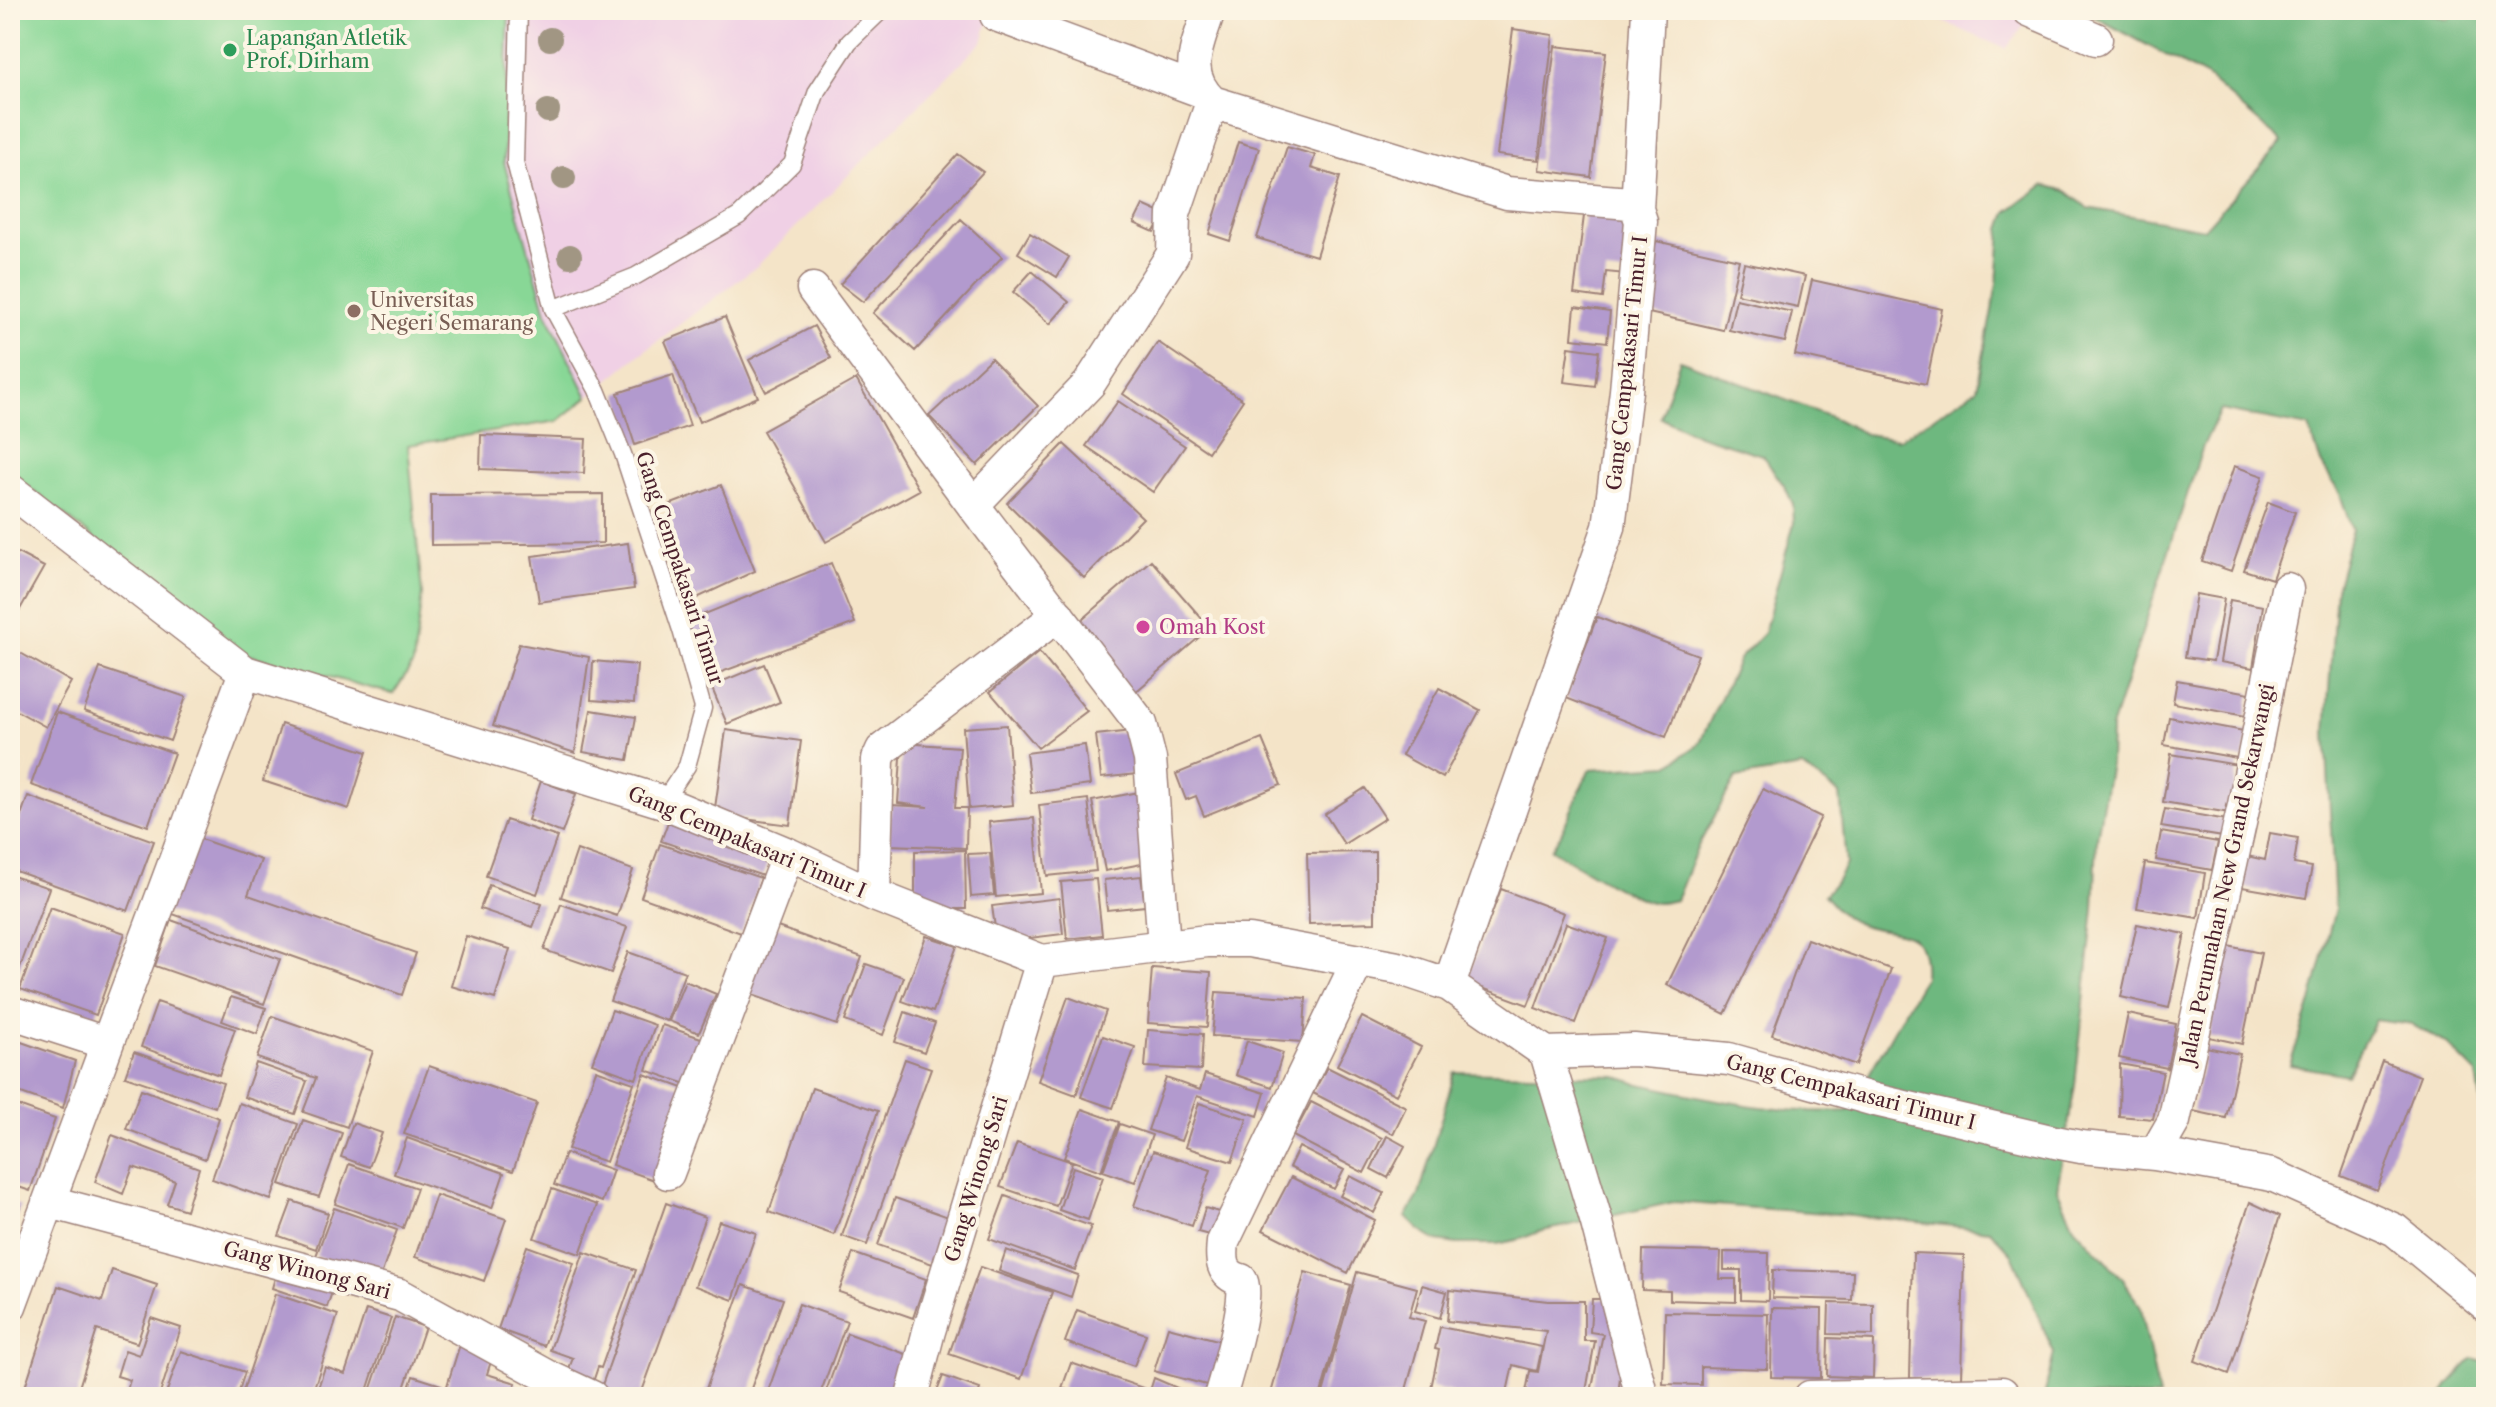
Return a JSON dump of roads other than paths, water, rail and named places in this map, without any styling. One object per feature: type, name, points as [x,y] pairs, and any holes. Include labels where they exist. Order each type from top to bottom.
[{"type":"street","points":[[973,505],[1089,384],[1173,254],[1174,214],[1207,96],[1194,77],[1193,62],[1209,10]]},
{"type":"street","points":[[1637,209],[1648,10]]},
{"type":"street","points":[[2029,10],[2096,39]]},
{"type":"street","name":"Gang Cempakasari Timur I","points":[[996,15],[1207,96],[1507,193],[1630,203],[1637,209],[1641,221],[1641,240],[1609,527],[1449,985]]},
{"type":"street","points":[[813,289],[1141,724],[1150,759],[1164,946]]},
{"type":"street","name":"Gang Cempakasari Timur I","points":[[10,490],[245,672],[663,802],[788,854],[874,895],[1042,961],[1207,941],[1250,941],[1398,968],[1449,985],[1546,1053],[1634,1050],[1729,1059],[1875,1100],[2055,1142],[2155,1154],[2272,1175],[2395,1230],[2486,1305]]},
{"type":"street","name":"Jalan Perumahan New Grand Sekarwangi","points":[[2155,1154],[2174,1121],[2244,805],[2287,589]]},
{"type":"street","points":[[874,895],[878,759],[882,750],[1058,615]]},
{"type":"street","points":[[10,1306],[245,672]]},
{"type":"street","points":[[668,1173],[788,854]]},
{"type":"street","name":"Gang Winong Sari","points":[[912,1397],[929,1331],[1042,961]]},
{"type":"street","points":[[1220,1397],[1240,1323],[1245,1287],[1223,1266],[1223,1242],[1358,961]]},
{"type":"street","points":[[10,1012],[106,1043]]},
{"type":"street","points":[[1546,1053],[1597,1223],[1642,1397]]},
{"type":"street","name":"Gang Winong Sari","points":[[50,1202],[400,1295],[551,1378],[592,1397]]},
{"type":"street","points":[[1810,1397],[2002,1393]]},
{"type":"lane","name":"Gang Cempakasari Timur","points":[[519,10],[515,162],[553,309],[597,390],[649,529],[703,708],[687,766],[663,802]]},
{"type":"lane","points":[[553,309],[636,276],[739,216],[792,164],[817,91],[849,42],[882,10]]},
{"type":"place","name":"Lapangan Atletik Prof. Dirham","points":[[230,50]]},
{"type":"place","name":"Universitas Negeri Semarang","points":[[354,311]]},
{"type":"place","name":"Omah Kost","points":[[1143,627]]}]
